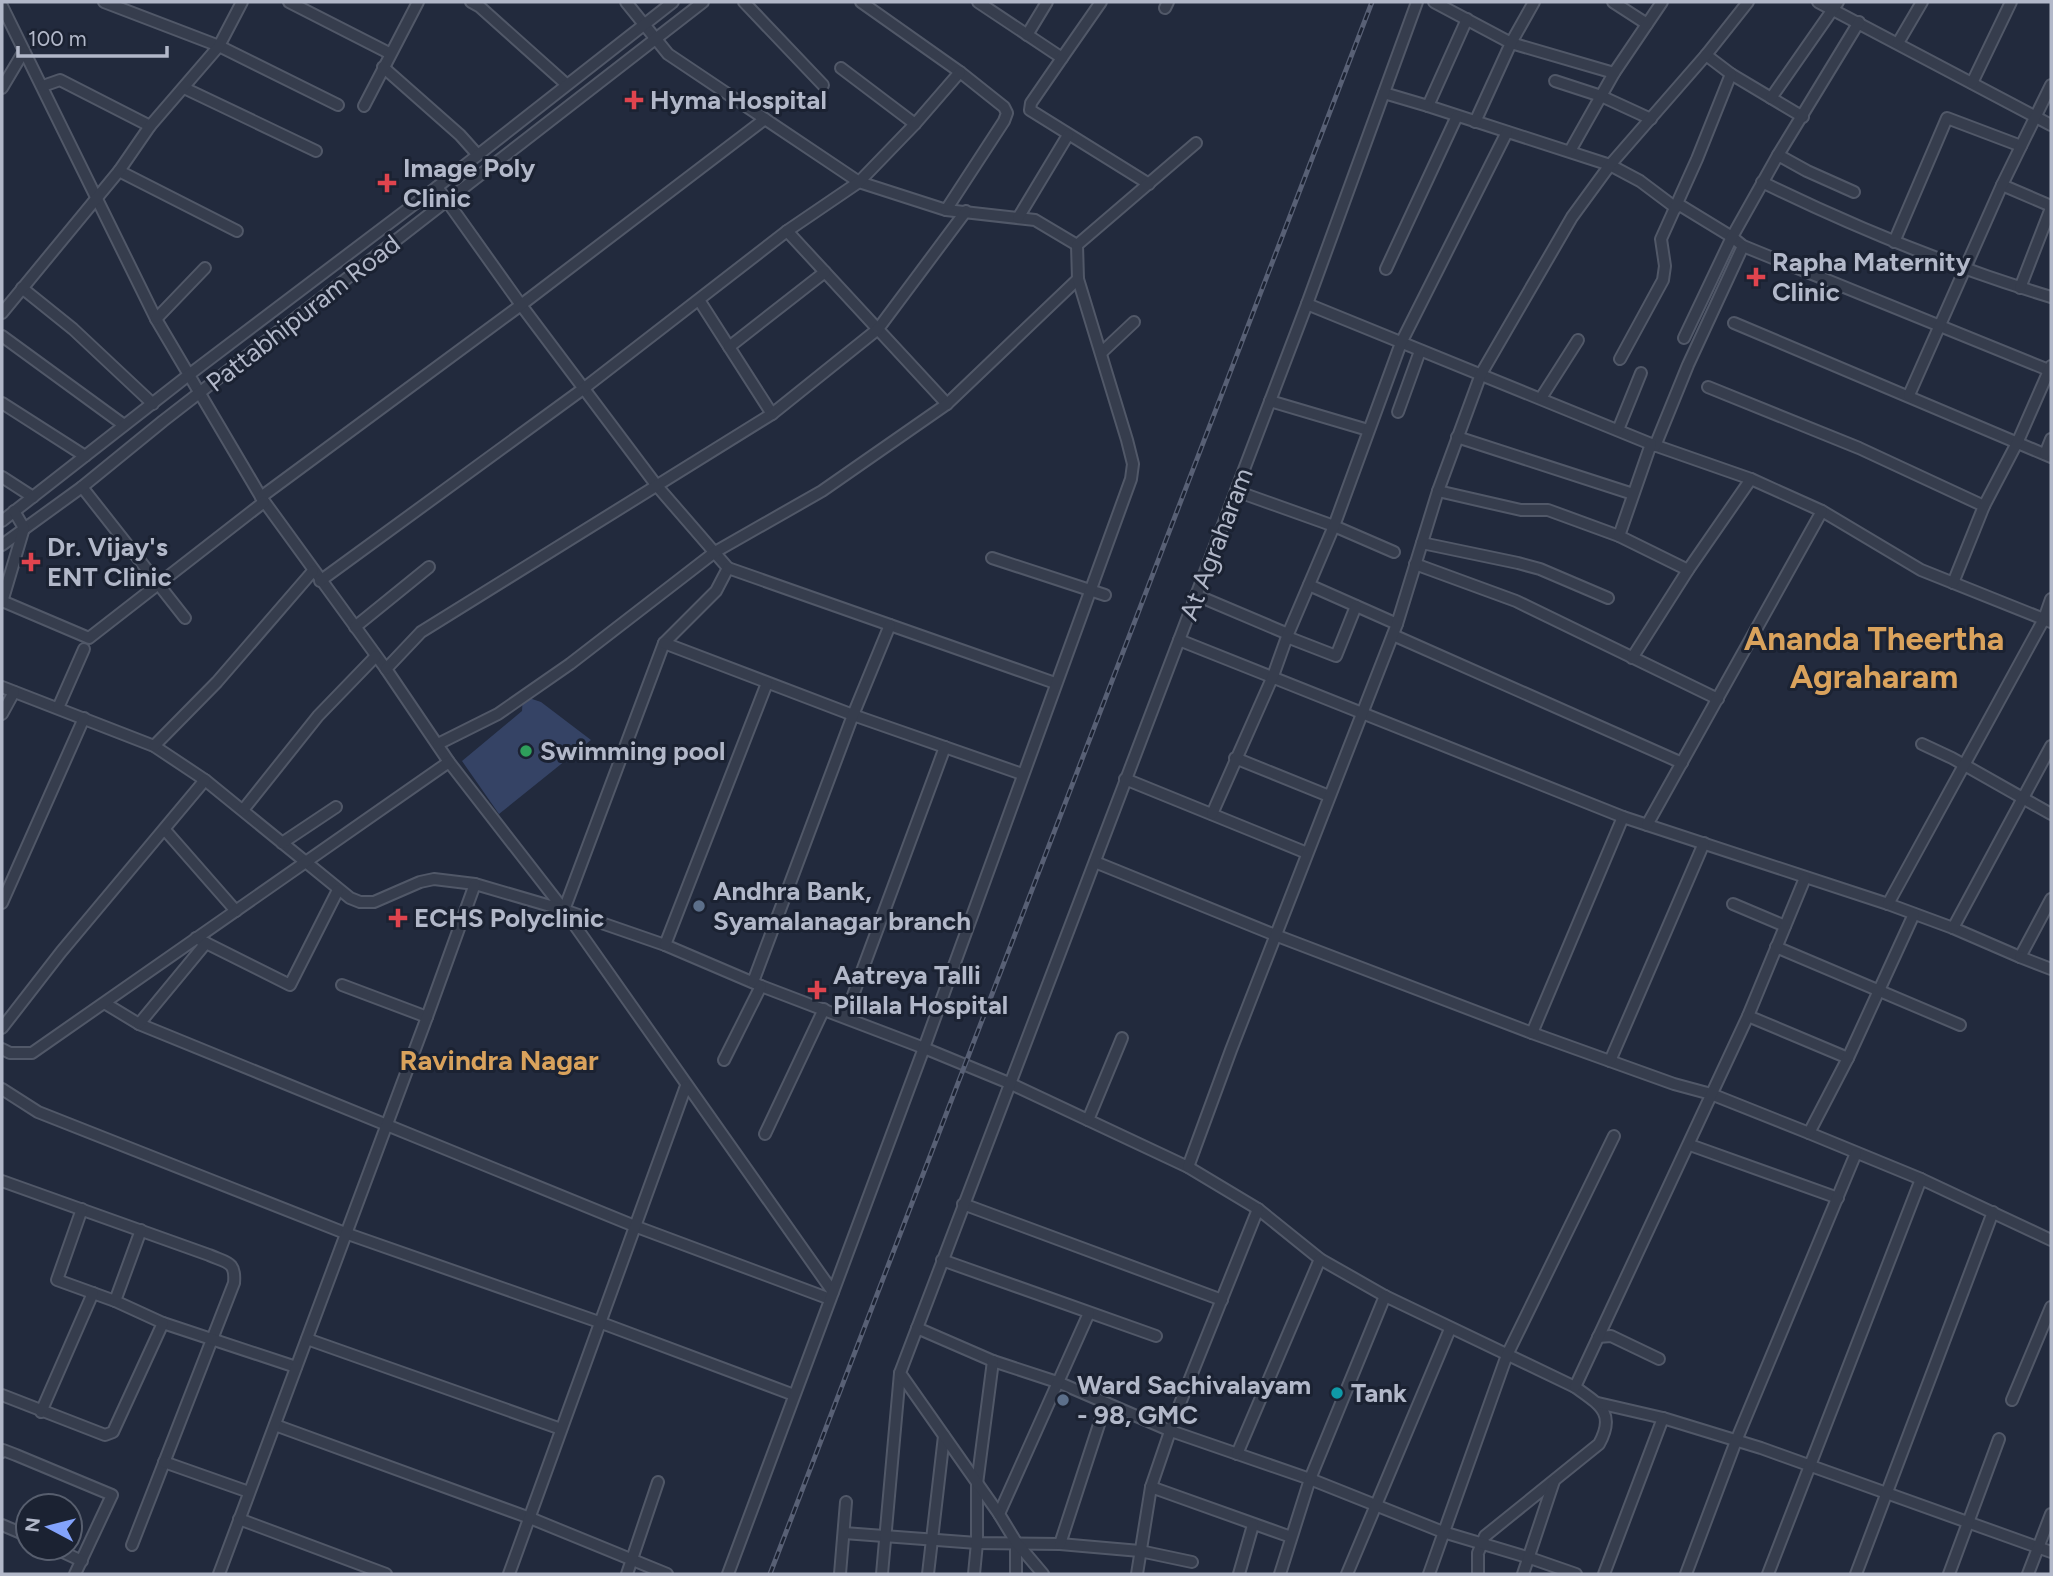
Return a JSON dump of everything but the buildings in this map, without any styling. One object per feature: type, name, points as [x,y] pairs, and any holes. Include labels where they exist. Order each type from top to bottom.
[{"type":"street","points":[[104,2],[219,46],[338,104]]},
{"type":"street","points":[[4,305],[22,288],[97,198],[150,126],[219,46],[242,2]]},
{"type":"street","points":[[289,2],[389,53]]},
{"type":"street","points":[[364,106],[389,53],[418,2]]},
{"type":"street","points":[[471,2],[566,84]]},
{"type":"street","points":[[626,2],[668,54],[859,182],[946,210],[1035,220],[1077,245]]},
{"type":"street","name":"Pattabhipuram Road","points":[[2,521],[673,2]]},
{"type":"street","name":"Pattabhipuram Road","points":[[2,545],[82,486],[703,2]]},
{"type":"street","points":[[744,2],[823,85]]},
{"type":"street","points":[[861,2],[960,72],[1004,107],[1007,113],[946,210]]},
{"type":"street","points":[[978,2],[1062,58]]},
{"type":"street","points":[[1027,36],[1046,2]]},
{"type":"street","points":[[1101,2],[1031,103],[1030,110],[1149,184]]},
{"type":"street","name":"At Agraharam","points":[[883,1574],[884,1536],[900,1373],[1307,304],[1417,2]]},
{"type":"street","points":[[1434,2],[1511,43],[1614,73]]},
{"type":"street","points":[[1475,122],[1511,43],[1534,2]]},
{"type":"street","points":[[1613,2],[1647,24]]},
{"type":"street","points":[[1570,151],[1614,73],[1662,2]]},
{"type":"street","points":[[1188,1167],[1275,935],[1395,630],[1438,491],[1480,374],[1572,216],[1610,165],[1706,55],[1748,2]]},
{"type":"street","points":[[1818,2],[1836,5],[1859,22],[2051,125]]},
{"type":"street","points":[[1898,43],[1922,2]]},
{"type":"street","points":[[1972,83],[2011,2]]},
{"type":"street","points":[[1771,98],[1836,5]]},
{"type":"street","points":[[2,6],[156,319],[263,499],[450,762],[564,910],[831,1295]]},
{"type":"street","points":[[1428,106],[1467,19]]},
{"type":"street","points":[[1684,338],[1732,237],[1762,182],[1859,22]]},
{"type":"street","points":[[2,88],[24,51]]},
{"type":"street","points":[[1706,55],[1731,74],[1803,117]]},
{"type":"street","points":[[383,66],[460,135],[477,154]]},
{"type":"street","points":[[841,68],[915,124]]},
{"type":"street","points":[[320,581],[583,389],[787,232],[859,182],[960,72]]},
{"type":"street","points":[[1620,359],[1663,280],[1665,266],[1661,239],[1731,74]]},
{"type":"street","points":[[43,86],[60,80],[150,126]]},
{"type":"street","points":[[1555,81],[1601,96],[1651,119]]},
{"type":"street","points":[[1909,395],[2002,185],[2051,85]]},
{"type":"street","points":[[184,88],[316,152]]},
{"type":"street","points":[[1384,93],[1610,165],[1743,246],[2051,369],[1984,506],[1953,583]]},
{"type":"street","points":[[1386,270],[1457,116]]},
{"type":"street","points":[[1894,242],[1947,118],[2021,146]]},
{"type":"street","points":[[14,511],[24,528],[2,602],[89,638],[263,499],[765,119]]},
{"type":"street","points":[[1212,814],[1273,676],[1334,526],[1401,344],[1507,132]]},
{"type":"street","points":[[1018,218],[1068,135]]},
{"type":"street","points":[[1077,245],[1196,143]]},
{"type":"street","points":[[1778,155],[1807,172],[1854,192]]},
{"type":"street","points":[[119,171],[237,231]]},
{"type":"street","points":[[1762,182],[1894,242],[2051,297]]},
{"type":"street","points":[[2002,185],[2051,207],[2020,288]]},
{"type":"street","points":[[437,187],[583,389],[657,486],[727,568],[1055,683]]},
{"type":"street","points":[[386,669],[421,632],[772,414],[878,329],[966,211]]},
{"type":"street","points":[[787,232],[947,404]]},
{"type":"street","points":[[728,1574],[924,1048],[1131,479],[1133,464],[1078,279],[1077,245]]},
{"type":"street","points":[[1619,536],[1653,445],[1743,246]]},
{"type":"street","points":[[156,319],[205,268]]},
{"type":"street","points":[[729,346],[825,272]]},
{"type":"street","points":[[438,744],[506,708],[570,664],[715,552],[822,491],[947,404],[1078,279]]},
{"type":"street","points":[[22,288],[73,330],[153,404]]},
{"type":"street","points":[[699,300],[772,414]]},
{"type":"street","points":[[1307,304],[1653,445],[1751,480],[1822,511],[1921,570],[2047,621]]},
{"type":"street","points":[[1101,353],[1133,322]]},
{"type":"street","points":[[1734,323],[2048,455],[2051,439]]},
{"type":"street","points":[[2,336],[124,425]]},
{"type":"street","points":[[1541,398],[1577,340]]},
{"type":"street","points":[[1398,412],[1420,351]]},
{"type":"street","points":[[1618,430],[1641,373]]},
{"type":"street","points":[[1708,387],[1859,448],[1984,506]]},
{"type":"street","points":[[1270,401],[1368,430]]},
{"type":"street","points":[[2,403],[85,456]]},
{"type":"street","points":[[1457,437],[1633,494]]},
{"type":"street","points":[[2,477],[33,497]]},
{"type":"street","points":[[1632,658],[1688,570],[1751,480]]},
{"type":"street","points":[[82,486],[185,618]]},
{"type":"street","points":[[1236,491],[1334,526],[1394,552]]},
{"type":"street","points":[[1438,491],[1521,510],[1548,510],[1619,536],[1688,570]]},
{"type":"street","points":[[1647,825],[1822,511]]},
{"type":"street","points":[[1422,543],[1540,569],[1608,598]]},
{"type":"street","points":[[992,558],[1105,595]]},
{"type":"street","points":[[1415,564],[1516,601],[1718,699]]},
{"type":"street","points":[[355,627],[429,567]]},
{"type":"street","points":[[564,910],[664,643],[716,591],[727,568]]},
{"type":"street","points":[[153,747],[217,682],[313,571]]},
{"type":"street","points":[[1309,585],[1356,607],[1395,630],[1682,763]]},
{"type":"street","points":[[1196,595],[1336,656],[1356,607]]},
{"type":"street","points":[[1888,904],[2047,621],[2051,599]]},
{"type":"street","points":[[724,1060],[757,984],[853,715],[890,625]]},
{"type":"street","points":[[1179,640],[1623,817],[1888,904],[1953,928],[2051,970]]},
{"type":"street","points":[[664,643],[853,715],[1022,774]]},
{"type":"street","points":[[58,708],[84,649]]},
{"type":"street","points":[[243,810],[318,716],[376,656]]},
{"type":"street","points":[[665,945],[767,683]]},
{"type":"street","points":[[2,687],[153,747],[205,780],[338,890],[360,902],[373,902],[427,880],[475,884],[564,910],[665,945],[757,984],[924,1048],[1009,1083],[1188,1167],[1258,1209],[1320,1259],[1385,1296],[1575,1387],[1598,1404],[1607,1418],[1607,1430],[1599,1444],[1485,1536],[1477,1564],[1478,1574]]},
{"type":"street","points":[[2,714],[14,692]]},
{"type":"street","points":[[2,903],[84,718]]},
{"type":"street","points":[[1922,744],[2051,814]]},
{"type":"street","points":[[1953,928],[2051,746]]},
{"type":"street","points":[[845,1017],[945,747]]},
{"type":"street","points":[[1236,758],[1329,796]]},
{"type":"street","points":[[2,1049],[10,1053],[32,1053],[201,941],[236,911],[450,762]]},
{"type":"street","points":[[1125,779],[1307,853]]},
{"type":"street","points":[[2,1028],[61,952],[205,780]]},
{"type":"street","points":[[282,843],[336,807]]},
{"type":"street","points":[[1532,1033],[1623,817]]},
{"type":"street","points":[[165,830],[236,911]]},
{"type":"street","points":[[1611,1061],[1704,843]]},
{"type":"street","points":[[1095,862],[1275,935],[1532,1033],[1711,1094],[1921,1179],[2051,1240]]},
{"type":"street","points":[[1575,1387],[1658,1206],[1690,1145],[1748,1016],[1805,878]]},
{"type":"street","points":[[219,1574],[475,884]]},
{"type":"street","points":[[201,941],[290,985],[338,890]]},
{"type":"street","points":[[2020,957],[2051,899]]},
{"type":"street","points":[[1733,904],[1785,926]]},
{"type":"street","points":[[1809,1133],[1848,1058],[1914,914]]},
{"type":"street","points":[[139,1024],[201,941]]},
{"type":"street","points":[[1776,947],[1960,1025]]},
{"type":"street","points":[[342,985],[427,1017]]},
{"type":"street","points":[[106,1004],[139,1024],[637,1227],[831,1295]]},
{"type":"street","points":[[765,1134],[824,1009]]},
{"type":"street","points":[[1748,1016],[1848,1058]]},
{"type":"street","points":[[1088,1120],[1122,1038]]},
{"type":"street","points":[[509,1574],[686,1086]]},
{"type":"street","points":[[2,1088],[38,1112],[345,1233],[599,1322],[794,1395]]},
{"type":"street","points":[[1429,1574],[1507,1356],[1614,1136]]},
{"type":"street","points":[[1690,1145],[1838,1198]]},
{"type":"street","points":[[1686,1574],[1737,1441],[1856,1153]]},
{"type":"street","points":[[1768,1574],[1921,1179]]},
{"type":"street","points":[[2,1181],[233,1265],[234,1283],[132,1545]]},
{"type":"street","points":[[963,1204],[1222,1300]]},
{"type":"street","points":[[82,1209],[57,1280],[115,1301],[163,1323],[296,1367]]},
{"type":"street","points":[[1137,1574],[1151,1487],[1258,1209]]},
{"type":"street","points":[[1856,1574],[1993,1212]]},
{"type":"street","points":[[115,1301],[141,1230]]},
{"type":"street","points":[[1237,1454],[1320,1259]]},
{"type":"street","points":[[942,1261],[1156,1336]]},
{"type":"street","points":[[41,1412],[93,1293]]},
{"type":"street","points":[[1280,1574],[1310,1479],[1385,1296]]},
{"type":"street","points":[[2012,1400],[2051,1307]]},
{"type":"street","points":[[999,1514],[1060,1383],[1089,1313]]},
{"type":"street","points":[[2,1395],[105,1435],[113,1432],[163,1323]]},
{"type":"street","points":[[917,1328],[993,1361],[1060,1383],[1171,1431],[1310,1479],[1443,1532],[1576,1574]]},
{"type":"street","points":[[1347,1574],[1450,1329]]},
{"type":"street","points":[[1598,1337],[1611,1336],[1659,1359]]},
{"type":"street","points":[[307,1339],[561,1429]]},
{"type":"street","points":[[974,1574],[977,1484],[993,1361]]},
{"type":"street","points":[[900,1373],[1016,1542],[1044,1574]]},
{"type":"street","points":[[1060,1544],[1106,1403]]},
{"type":"street","points":[[1598,1404],[1662,1418],[1737,1441],[2051,1552]]},
{"type":"street","points":[[1604,1574],[1662,1418]]},
{"type":"street","points":[[275,1425],[530,1518],[667,1574]]},
{"type":"street","points":[[928,1574],[944,1437]]},
{"type":"street","points":[[1949,1574],[1999,1439]]},
{"type":"street","points":[[2,1452],[3,1450],[16,1455],[112,1495],[84,1557]]},
{"type":"street","points":[[164,1462],[249,1492]]},
{"type":"street","points":[[1523,1574],[1555,1480]]},
{"type":"street","points":[[627,1574],[658,1482]]},
{"type":"street","points":[[1151,1487],[1291,1537]]},
{"type":"street","points":[[840,1574],[846,1502]]},
{"type":"street","points":[[2028,1574],[2051,1514]]},
{"type":"street","points":[[239,1519],[386,1574]]},
{"type":"street","points":[[1239,1574],[1253,1525]]},
{"type":"street","points":[[844,1534],[977,1543],[1060,1544],[1140,1551],[1192,1562]]},
{"type":"street","points":[[1016,1542],[1016,1574]]},
{"type":"water","name":"Swimming pool","points":[[523,696],[541,702],[591,740],[499,814],[462,761],[522,711]]},
{"type":"railway","points":[[770,1574],[1372,2]]},
{"type":"place","name":"Hyma Hospital","points":[[634,100]]},
{"type":"place","name":"Image Poly Clinic","points":[[387,183]]},
{"type":"place","name":"Rapha Maternity Clinic","points":[[1756,277]]},
{"type":"place","name":"Dr. Vijay's ENT Clinic","points":[[31,562]]},
{"type":"place","name":"Swimming pool","points":[[526,751]]},
{"type":"place","name":"Andhra Bank, Syamalanagar branch","points":[[699,906]]},
{"type":"place","name":"ECHS Polyclinic","points":[[398,918]]},
{"type":"place","name":"Aatreya Talli Pillala Hospital","points":[[817,990]]},
{"type":"place","name":"Tank","points":[[1337,1393]]},
{"type":"place","name":"Ward Sachivalayam - 98, GMC","points":[[1063,1400]]},
{"type":"district","name":"Ananda Theertha Agraharam","points":[[1874,657]]},
{"type":"district","name":"Ravindra Nagar","points":[[499,1060]]}]
